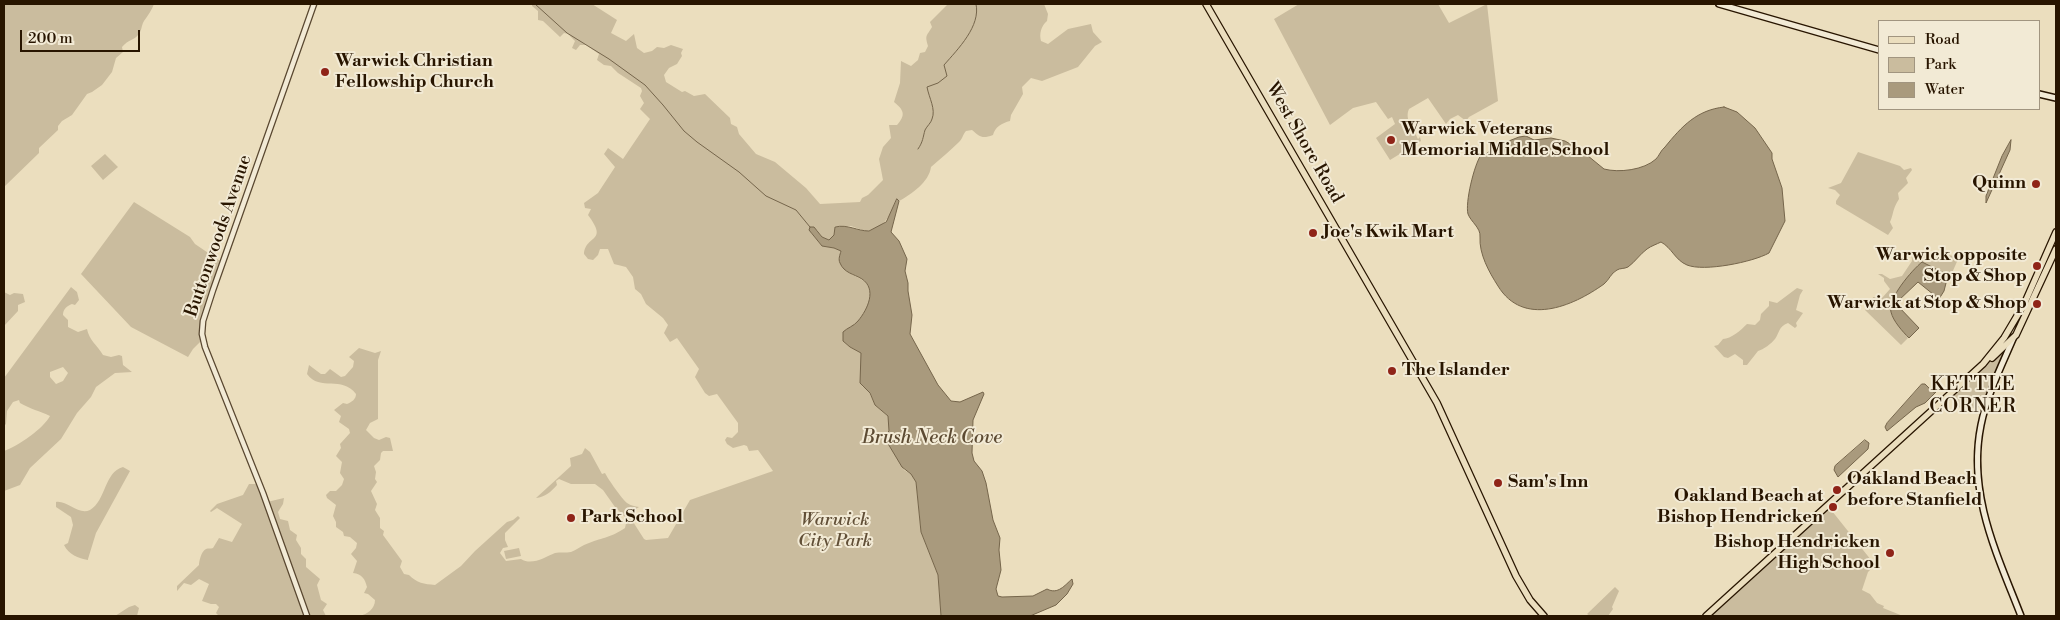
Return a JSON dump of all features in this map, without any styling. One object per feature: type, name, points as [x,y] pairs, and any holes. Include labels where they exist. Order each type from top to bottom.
[{"type":"main road","name":"West Shore Road","points":[[1206,4],[1434,398],[1516,576],[1530,600],[1544,616]]},
{"type":"main road","points":[[1719,4],[1878,50]]},
{"type":"main road","points":[[2040,94],[2056,98]]},
{"type":"main road","points":[[1706,616],[2014,337],[2013,334],[2023,306],[2056,232]]},
{"type":"main road","points":[[2021,616],[1990,538],[1980,499],[1977,473],[1979,441],[1982,419],[1992,391],[2014,337],[2056,249]]},
{"type":"main road","points":[[1976,370],[2004,338],[2023,306]]},
{"type":"street","name":"Buttonwoods Avenue","points":[[307,616],[264,494],[210,361],[202,334],[203,321],[213,290],[314,4]]},
{"type":"green space","points":[[4,4],[154,4],[139,33],[122,47],[123,52],[116,58],[112,72],[102,85],[87,94],[72,115],[62,121],[58,126],[58,130],[39,148],[39,153],[4,187]]},
{"type":"green space","name":"Warwick City Park","points":[[532,4],[592,4],[617,20],[611,33],[626,41],[634,34],[637,48],[644,53],[652,51],[657,47],[664,48],[671,45],[683,49],[682,56],[677,64],[669,68],[664,75],[666,82],[682,92],[685,91],[694,96],[705,94],[730,118],[731,124],[737,127],[739,134],[756,154],[775,162],[806,188],[820,204],[860,202],[862,198],[868,195],[883,180],[879,159],[883,147],[891,138],[889,125],[897,125],[903,115],[902,110],[894,102],[900,83],[901,61],[911,66],[918,60],[920,53],[925,52],[928,46],[927,36],[932,27],[930,22],[948,4],[1044,4],[1048,14],[1047,21],[1040,33],[1040,38],[1041,41],[1048,44],[1068,29],[1091,24],[1093,32],[1102,42],[1095,46],[1078,67],[1042,81],[1031,78],[1022,87],[1023,94],[1011,115],[1010,121],[999,126],[993,135],[986,137],[981,137],[972,130],[966,131],[960,141],[931,167],[927,178],[919,187],[899,201],[897,199],[886,220],[877,228],[865,231],[851,226],[835,226],[834,235],[829,240],[822,237],[817,230],[811,233],[822,246],[841,251],[841,261],[844,268],[861,279],[870,288],[871,295],[867,307],[843,341],[861,353],[862,386],[868,390],[875,405],[888,416],[904,470],[911,474],[916,482],[921,532],[938,575],[941,616],[360,616],[370,611],[374,606],[375,600],[364,593],[367,587],[363,577],[353,573],[357,561],[351,554],[356,548],[357,543],[350,537],[344,536],[343,532],[336,527],[333,516],[336,505],[326,495],[330,491],[336,491],[342,485],[344,479],[340,473],[342,462],[336,456],[341,448],[340,444],[350,433],[349,429],[339,422],[341,416],[334,410],[343,403],[347,404],[352,401],[356,394],[344,385],[318,382],[312,379],[307,374],[309,365],[321,374],[325,374],[330,369],[341,377],[345,376],[353,367],[354,361],[349,357],[359,348],[375,353],[381,351],[378,360],[378,419],[370,423],[366,430],[379,440],[386,437],[390,438],[393,451],[383,451],[381,453],[380,460],[374,466],[377,482],[371,491],[377,504],[375,510],[380,518],[380,528],[384,531],[383,535],[402,561],[400,567],[404,574],[424,584],[435,585],[461,566],[507,522],[518,516],[520,518],[505,533],[508,547],[503,548],[500,553],[506,561],[521,559],[530,562],[543,559],[555,553],[571,552],[625,528],[627,519],[615,507],[603,490],[595,484],[571,484],[559,479],[556,481],[557,485],[550,492],[536,498],[571,466],[570,458],[582,454],[585,448],[590,452],[602,474],[605,473],[625,501],[630,505],[639,507],[628,514],[646,540],[668,538],[690,500],[773,471],[758,450],[749,451],[747,446],[744,445],[733,448],[727,444],[725,440],[727,437],[732,438],[738,432],[738,423],[717,394],[709,396],[705,393],[695,377],[699,369],[677,338],[670,342],[664,333],[668,325],[663,318],[646,304],[641,294],[635,289],[633,277],[626,267],[614,264],[608,249],[600,249],[598,255],[593,260],[588,259],[584,254],[588,243],[595,238],[597,230],[588,215],[591,209],[585,208],[584,203],[598,193],[615,167],[604,154],[608,148],[623,159],[650,119],[640,109],[644,103],[640,96],[641,88],[618,73],[611,66],[604,65],[597,60],[599,54],[586,45],[580,45],[576,50],[572,48],[575,41],[568,34],[564,33],[560,37],[543,21],[538,20],[538,11]]},
{"type":"green space","points":[[1299,4],[1438,4],[1449,23],[1487,4],[1498,101],[1469,117],[1466,121],[1458,115],[1450,119],[1446,124],[1428,98],[1409,109],[1408,113],[1410,124],[1421,141],[1390,160],[1376,138],[1395,124],[1392,117],[1388,119],[1376,102],[1353,108],[1330,125],[1274,19]]},
{"type":"green space","points":[[1858,152],[1900,166],[1904,170],[1911,168],[1912,170],[1906,178],[1908,183],[1898,193],[1899,199],[1890,222],[1893,228],[1888,235],[1836,204],[1840,195],[1835,190],[1828,188],[1841,183]]},
{"type":"green space","points":[[105,154],[118,167],[103,180],[91,166]]},
{"type":"green space","points":[[134,202],[190,237],[195,244],[223,263],[204,321],[202,340],[188,357],[131,327],[81,274]]},
{"type":"green space","points":[[1920,250],[1929,256],[1948,255],[1959,257],[1952,273],[1948,275],[1922,262],[1897,291],[1891,314],[1908,338],[1901,345],[1865,310],[1872,302],[1873,297],[1882,298],[1890,289],[1884,278],[1878,274],[1882,274],[1890,279],[1902,276],[1912,261],[1911,251]]},
{"type":"green space","points":[[71,287],[77,292],[79,300],[75,305],[70,305],[64,311],[63,315],[68,320],[68,327],[78,332],[87,329],[91,339],[103,355],[111,357],[122,356],[123,365],[132,372],[115,373],[96,387],[61,439],[30,468],[20,485],[4,491],[4,451],[30,437],[50,416],[20,403],[19,400],[13,402],[7,411],[6,424],[4,426],[4,378]],"holes":[[[63,367],[68,373],[63,381],[56,384],[50,377],[50,372]]]},
{"type":"green space","points":[[1797,288],[1803,290],[1796,310],[1803,313],[1796,323],[1797,326],[1795,328],[1788,323],[1782,326],[1774,341],[1758,351],[1747,365],[1743,365],[1743,360],[1735,354],[1728,358],[1724,357],[1714,346],[1718,345],[1723,339],[1736,334],[1747,324],[1755,325],[1760,320],[1761,314],[1769,306],[1769,301],[1777,303]]},
{"type":"green space","points":[[4,292],[10,295],[14,293],[23,294],[25,302],[18,305],[18,311],[4,326]]},
{"type":"green space","points":[[2013,332],[1984,408],[1976,407],[1963,411],[1948,396],[1977,371]]},
{"type":"green space","points":[[123,467],[130,471],[96,533],[88,560],[74,556],[64,545],[68,543],[73,525],[71,517],[56,507],[56,502],[64,503],[77,510],[90,510],[99,500],[108,480],[117,470]]},
{"type":"green space","points":[[249,484],[259,484],[267,502],[284,498],[278,512],[280,519],[288,521],[290,530],[297,535],[296,540],[301,548],[301,554],[306,559],[306,567],[320,579],[317,585],[321,600],[327,604],[323,610],[326,616],[219,616],[216,613],[219,607],[216,604],[202,601],[209,584],[199,579],[191,585],[184,583],[177,591],[177,586],[199,565],[204,550],[213,548],[219,538],[232,542],[242,524],[217,508],[210,511],[217,504],[243,495]]},
{"type":"green space","points":[[1828,506],[1875,565],[1868,572],[1862,590],[1870,594],[1877,603],[1884,606],[1883,608],[1903,616],[1706,616]]},
{"type":"green space","points":[[519,548],[521,556],[506,559],[504,551]]},
{"type":"green space","points":[[1615,587],[1619,591],[1612,607],[1613,609],[1608,616],[1590,616],[1587,614]]},
{"type":"green space","points":[[135,605],[139,608],[137,616],[115,616],[129,607]]},
{"type":"water","points":[[1724,107],[1737,112],[1755,128],[1772,153],[1772,159],[1782,188],[1785,221],[1769,253],[1752,260],[1728,265],[1695,267],[1683,263],[1661,242],[1647,249],[1628,267],[1615,271],[1604,284],[1563,306],[1534,309],[1521,306],[1508,299],[1488,269],[1481,250],[1479,231],[1469,217],[1467,209],[1471,184],[1481,155],[1486,154],[1496,146],[1519,137],[1526,136],[1534,140],[1551,138],[1565,141],[1582,151],[1604,169],[1617,171],[1631,170],[1645,166],[1656,159],[1678,132],[1698,115]]},
{"type":"water","points":[[2011,140],[2010,150],[1986,203],[1986,196],[2002,156]]},
{"type":"water","name":"Brush Neck Cove","points":[[897,199],[899,201],[891,232],[899,241],[907,259],[905,271],[912,315],[910,334],[938,385],[951,401],[960,402],[983,392],[984,394],[973,420],[972,453],[974,461],[982,471],[986,483],[993,520],[1000,538],[1001,570],[996,589],[998,596],[1033,596],[1047,589],[1055,591],[1072,579],[1073,584],[1067,594],[1056,605],[1030,616],[941,616],[938,575],[921,532],[916,482],[911,474],[902,467],[887,442],[886,434],[889,431],[888,416],[875,405],[870,393],[860,383],[861,353],[843,341],[843,332],[856,323],[868,305],[869,288],[867,283],[842,266],[839,260],[841,251],[822,246],[809,230],[810,227],[814,227],[822,237],[829,240],[834,235],[835,227],[844,226],[869,231],[886,222]]},
{"type":"water","points":[[1922,262],[1948,275],[1944,291],[1939,299],[1918,282],[1897,302],[1897,305],[1919,328],[1909,338],[1894,319],[1891,306],[1901,285]]},
{"type":"water","points":[[1922,384],[1936,392],[1925,403],[1916,407],[1887,431],[1885,427],[1887,423]]},
{"type":"water","points":[[1865,440],[1869,443],[1868,449],[1838,477],[1834,470],[1835,466]]},
{"type":"waterway","points":[[535,4],[567,33],[609,59],[645,85],[684,131],[739,172],[766,196],[796,210],[810,227]]},
{"type":"waterway","points":[[918,149],[933,115],[933,107],[927,87],[938,83],[947,76],[944,65],[972,29],[977,12],[976,4]]},
{"type":"place","name":"Warwick Christian Fellowship Church","points":[[325,72]]},
{"type":"place","name":"Warwick Veterans Memorial Middle School","points":[[1391,140]]},
{"type":"place","name":"Quinn","points":[[2036,184]]},
{"type":"place","name":"Joe's Kwik Mart","points":[[1313,233]]},
{"type":"place","name":"Warwick opposite Stop & Shop","points":[[2037,266]]},
{"type":"place","name":"Warwick at Stop & Shop","points":[[2037,304]]},
{"type":"place","name":"The Islander","points":[[1392,371]]},
{"type":"place","name":"Sam's Inn","points":[[1498,483]]},
{"type":"place","name":"Oakland Beach before Stanfield","points":[[1837,490]]},
{"type":"place","name":"Oakland Beach at Bishop Hendricken","points":[[1833,507]]},
{"type":"place","name":"Park School","points":[[571,518]]},
{"type":"place","name":"Bishop Hendricken High School","points":[[1890,553]]},
{"type":"district","name":"KETTLE CORNER","points":[[1973,396]]}]
